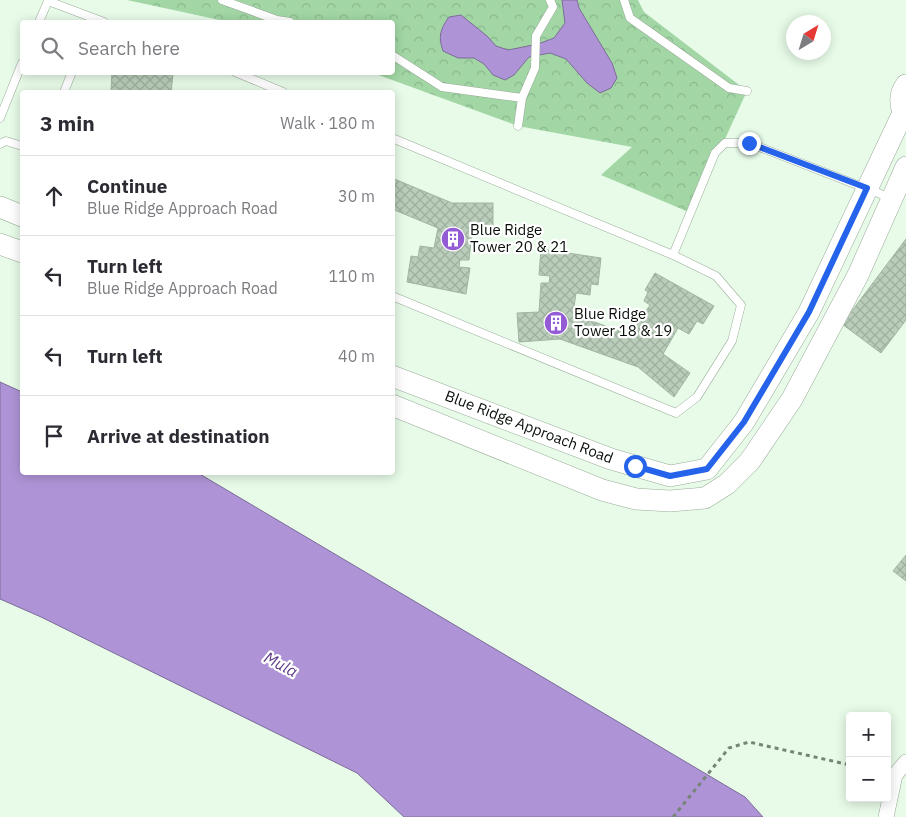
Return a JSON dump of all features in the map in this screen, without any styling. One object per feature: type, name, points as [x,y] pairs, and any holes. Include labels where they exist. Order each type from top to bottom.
[{"type":"street","points":[[905,114],[901,104],[901,96],[906,85]]},
{"type":"street","name":"Blue Ridge Approach Road","points":[[395,377],[611,459],[670,476],[707,469],[744,422],[809,312],[867,188],[905,114]]},
{"type":"street","name":"Blue Ridge Approach Road","points":[[395,406],[602,490],[636,499],[670,501],[705,498],[727,484],[750,461],[792,400],[858,275],[906,167]]},
{"type":"street","points":[[0,207],[20,215]]},
{"type":"street","points":[[0,244],[20,251]]},
{"type":"street","points":[[886,817],[895,775],[906,762]]},
{"type":"lane","points":[[222,0],[277,20]]},
{"type":"lane","points":[[518,126],[522,98],[535,68],[536,36],[554,7],[550,0]]},
{"type":"lane","points":[[624,0],[630,18],[729,88],[748,91]]},
{"type":"lane","points":[[40,20],[48,1],[99,20]]},
{"type":"lane","points":[[395,57],[442,87],[522,98]]},
{"type":"lane","points":[[0,118],[20,68]]},
{"type":"lane","points":[[65,90],[71,75]]},
{"type":"lane","points":[[242,75],[278,90]]},
{"type":"lane","points":[[395,139],[673,255],[716,276],[741,305],[732,341],[697,397],[676,413],[395,297]]},
{"type":"lane","points":[[0,144],[6,141],[20,145]]},
{"type":"lane","points":[[673,255],[715,153],[725,143],[749,143],[892,198]]},
{"type":"path","points":[[673,817],[728,748],[748,742],[846,764]]},
{"type":"green space","points":[[127,0],[638,0],[644,12],[747,91],[691,213],[601,175],[632,147],[518,126],[378,75],[395,75],[395,20],[220,20]]},
{"type":"water","points":[[562,0],[577,0],[579,8],[612,63],[617,78],[611,88],[600,93],[587,83],[566,59],[550,53],[529,57],[514,75],[505,80],[493,75],[484,64],[474,58],[458,58],[443,51],[440,37],[444,25],[449,17],[461,15],[487,36],[496,46],[508,50],[538,44],[554,38],[565,23]]},
{"type":"water","name":"Mula","points":[[0,382],[20,391],[20,475],[201,475],[745,797],[763,817],[404,817],[357,773],[41,617],[0,599]]},
{"type":"building","points":[[112,75],[173,75],[171,90],[111,90]]},
{"type":"building","name":"Blue Ridge Tower 20 & 21","points":[[395,179],[452,203],[493,203],[493,232],[472,232],[469,260],[460,260],[459,267],[470,268],[466,294],[407,282],[411,256],[418,257],[420,246],[434,248],[438,228],[395,210]]},
{"type":"building","points":[[906,239],[906,320],[881,353],[842,324]]},
{"type":"building","name":"Blue Ridge Tower 18 & 19","points":[[541,249],[601,258],[598,285],[591,284],[590,295],[576,293],[573,314],[630,335],[650,305],[644,301],[648,292],[645,290],[655,273],[714,306],[703,324],[697,321],[689,334],[678,328],[663,354],[690,373],[674,397],[638,367],[560,339],[519,342],[517,313],[539,312],[541,283],[549,283],[550,276],[539,275]]},
{"type":"building","points":[[906,555],[906,581],[893,571]]},
{"type":"place","name":"Blue Ridge Tower 20 & 21","points":[[453,239]]},
{"type":"place","name":"Blue Ridge Tower 18 & 19","points":[[556,323]]},
{"type":"route","points":[[635,466],[670,476],[707,469],[744,422],[809,312],[867,188],[749,143]]}]
